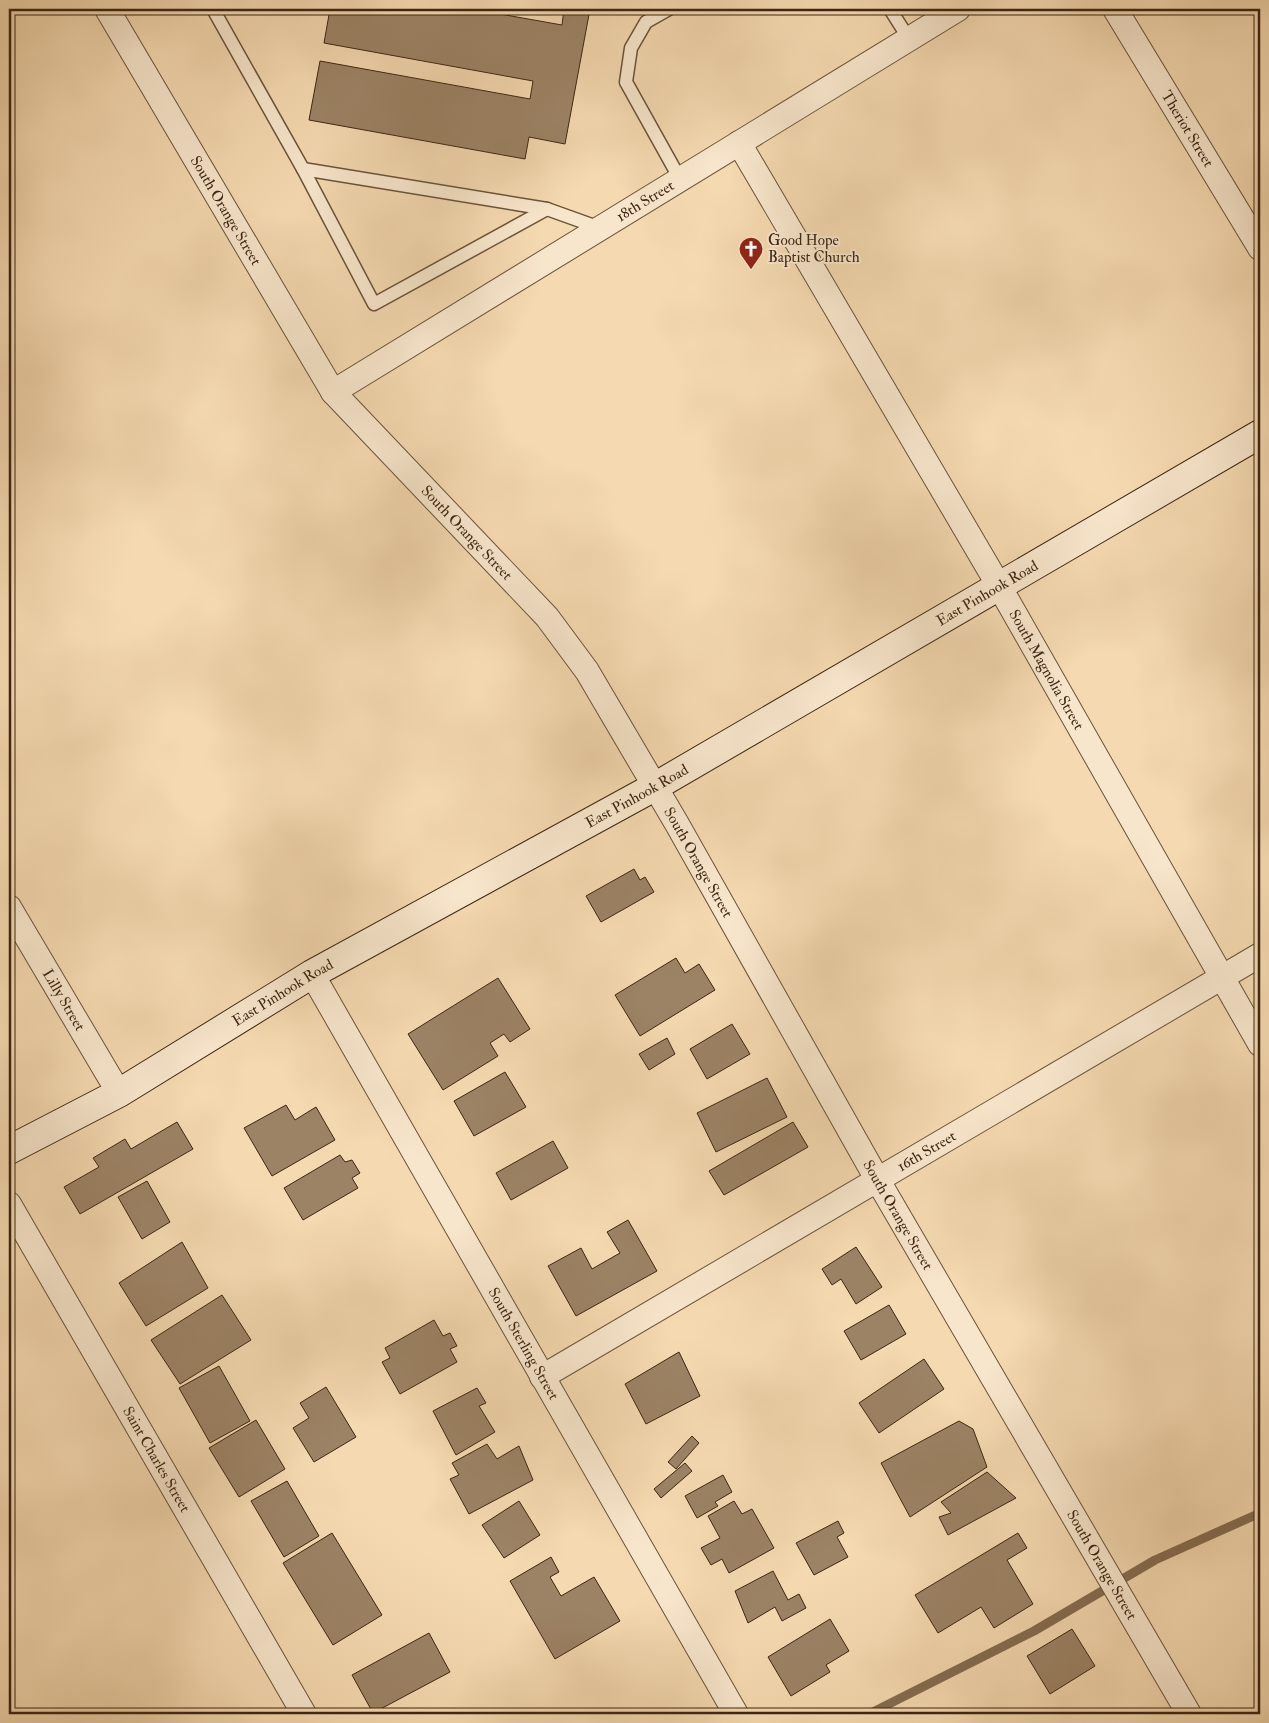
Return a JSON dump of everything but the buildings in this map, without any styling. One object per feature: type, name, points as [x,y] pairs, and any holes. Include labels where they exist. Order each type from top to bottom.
[{"type":"main road","name":"East Pinhook Road","points":[[9,1150],[119,1093],[312,974],[656,786],[1260,434]]},
{"type":"street","name":"South Orange Street","points":[[107,9],[333,392],[547,617],[586,670],[656,786],[877,1179],[1188,1714]]},
{"type":"street","name":"18th Street","points":[[333,392],[958,9]]},
{"type":"street","name":"Theriot Street","points":[[1115,9],[1260,248]]},
{"type":"street","name":"South Magnolia Street","points":[[739,142],[999,586],[1260,1044]]},
{"type":"street","name":"Lilly Street","points":[[9,907],[119,1093]]},
{"type":"street","name":"16th Street","points":[[542,1376],[1260,955]]},
{"type":"street","name":"South Sterling Street","points":[[312,974],[736,1714]]},
{"type":"street","name":"Saint Charles Street","points":[[9,1204],[304,1714]]},
{"type":"lane","points":[[213,9],[303,169],[374,304],[547,209]]},
{"type":"lane","points":[[669,9],[646,22],[632,48],[626,82],[680,180]]},
{"type":"lane","points":[[890,9],[909,39]]},
{"type":"lane","points":[[303,169],[547,209],[600,228]]},
{"type":"waterway","points":[[869,1714],[1034,1631],[1155,1560],[1260,1513]]},
{"type":"place","name":"Good Hope Baptist Church","points":[[751,270]]}]
